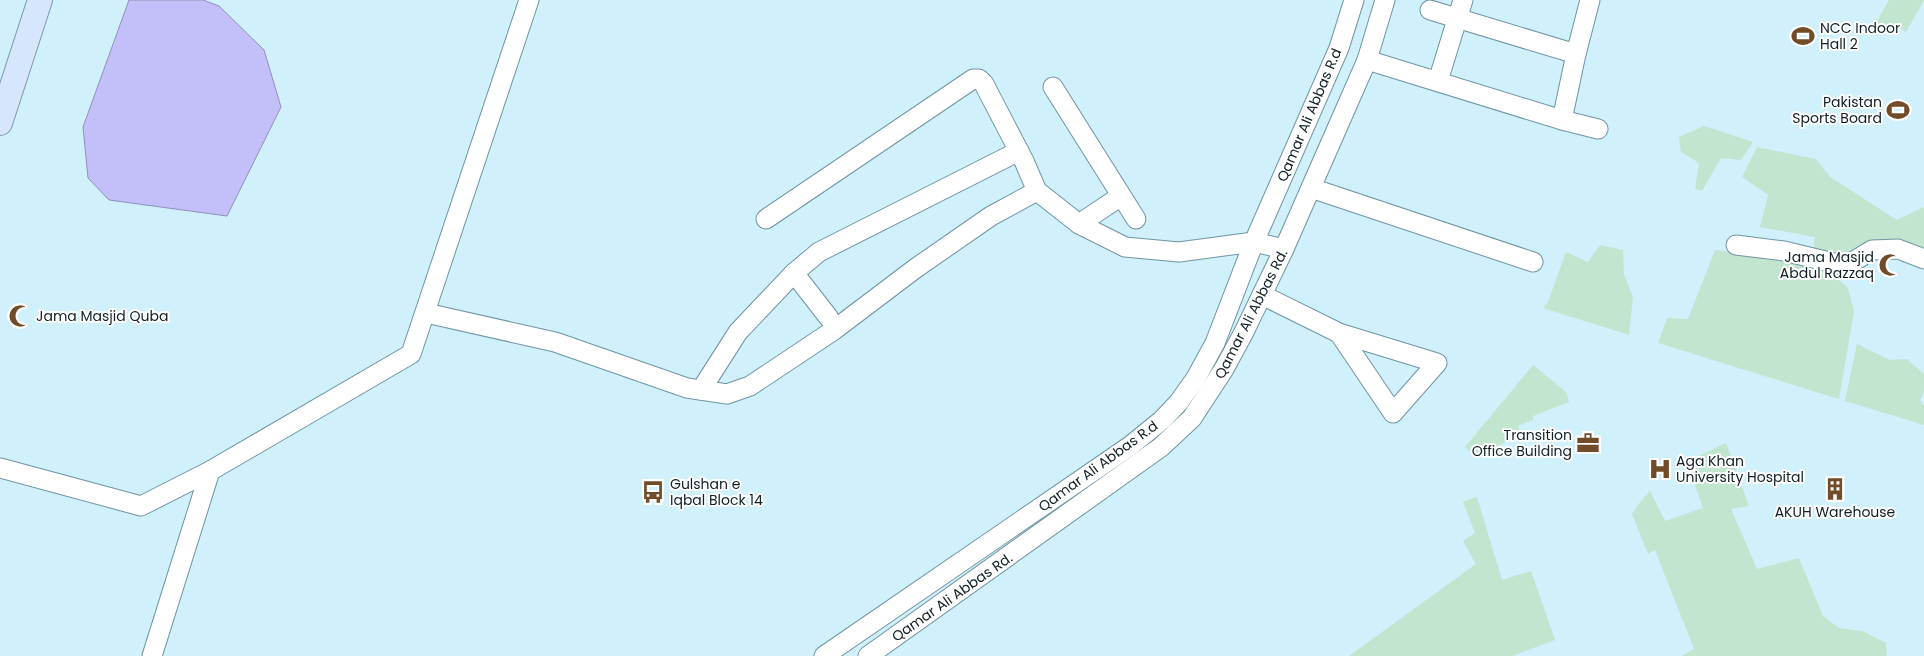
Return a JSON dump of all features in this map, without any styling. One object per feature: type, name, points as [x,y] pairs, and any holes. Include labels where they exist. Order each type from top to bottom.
[{"type":"main road","points":[[0,123],[40,0]]},
{"type":"street","points":[[0,468],[141,506],[210,471],[411,354],[530,0]]},
{"type":"street","name":"Qamar Ali Abbas R.d","points":[[824,656],[1130,446],[1162,420],[1179,402],[1196,378],[1215,343],[1254,242],[1339,48],[1354,0]]},
{"type":"street","name":"Qamar Ali Abbas Rd.","points":[[868,656],[1161,447],[1192,418],[1224,369],[1284,249],[1367,60],[1385,0]]},
{"type":"street","points":[[1562,120],[1589,0]]},
{"type":"street","points":[[1438,81],[1460,9]]},
{"type":"street","points":[[1430,10],[1460,9],[1576,54]]},
{"type":"street","points":[[1367,60],[1562,120],[1598,129]]},
{"type":"street","points":[[766,219],[973,79],[978,79],[984,84],[1019,151],[1037,191],[1079,224],[1125,247],[1179,252],[1254,242],[1284,249]]},
{"type":"street","points":[[1053,87],[1136,219]]},
{"type":"street","points":[[702,390],[738,332],[794,273],[819,252],[1019,151]]},
{"type":"street","points":[[1311,188],[1533,262]]},
{"type":"street","points":[[426,313],[554,342],[687,388],[728,394],[750,386],[834,330],[916,268],[991,216],[1037,191]]},
{"type":"street","points":[[1079,224],[1121,196]]},
{"type":"street","points":[[1736,245],[1784,251],[1846,266],[1872,250],[1898,248],[1924,259]]},
{"type":"street","points":[[794,273],[829,318]]},
{"type":"street","points":[[1262,295],[1339,333],[1437,363],[1393,413],[1339,333]]},
{"type":"street","points":[[152,656],[210,471]]},
{"type":"green space","points":[[1889,0],[1924,0],[1906,32],[1896,25],[1889,30],[1876,23]]},
{"type":"green space","points":[[1704,126],[1753,142],[1741,160],[1721,158],[1702,191],[1695,189],[1699,163],[1681,152],[1679,137]]},
{"type":"green space","points":[[1757,147],[1816,159],[1830,177],[1897,220],[1924,207],[1924,252],[1845,259],[1813,252],[1815,237],[1760,227],[1768,195],[1742,177]]},
{"type":"green space","points":[[1600,245],[1623,250],[1624,275],[1633,297],[1629,335],[1543,308],[1548,302],[1566,252],[1588,262]]},
{"type":"green space","points":[[1715,250],[1781,258],[1827,269],[1848,288],[1854,311],[1839,399],[1658,343],[1667,318],[1688,319]]},
{"type":"green space","points":[[1857,344],[1890,360],[1907,359],[1924,374],[1924,391],[1920,400],[1924,406],[1924,425],[1845,401]]},
{"type":"green space","points":[[1533,365],[1566,392],[1569,402],[1533,416],[1533,420],[1518,426],[1520,434],[1477,458],[1465,447]]},
{"type":"green space","points":[[1726,443],[1749,506],[1731,509],[1757,569],[1799,558],[1823,616],[1839,628],[1862,631],[1886,643],[1887,656],[1682,656],[1694,649],[1655,550],[1648,554],[1632,514],[1650,491],[1665,521],[1703,508],[1687,462]]},
{"type":"green space","points":[[1477,497],[1502,580],[1531,571],[1555,640],[1512,656],[1349,656],[1476,564],[1463,541],[1475,533],[1463,502]]},
{"type":"water","points":[[129,0],[203,0],[219,6],[264,50],[281,107],[227,216],[109,200],[88,178],[83,127]]},
{"type":"place","name":"NCC Indoor Hall 2","points":[[1803,36]]},
{"type":"place","name":"Pakistan Sports Board","points":[[1898,110]]},
{"type":"place","name":"Jama Masjid Abdul Razzaq","points":[[1890,265]]},
{"type":"place","name":"Jama Masjid Quba","points":[[20,316]]},
{"type":"place","name":"Transition Office Building","points":[[1588,443]]},
{"type":"place","name":"Aga Khan University Hospital","points":[[1660,469]]},
{"type":"place","name":"AKUH Warehouse","points":[[1835,489]]},
{"type":"place","name":"Gulshan e Iqbal Block 14","points":[[653,492]]}]
